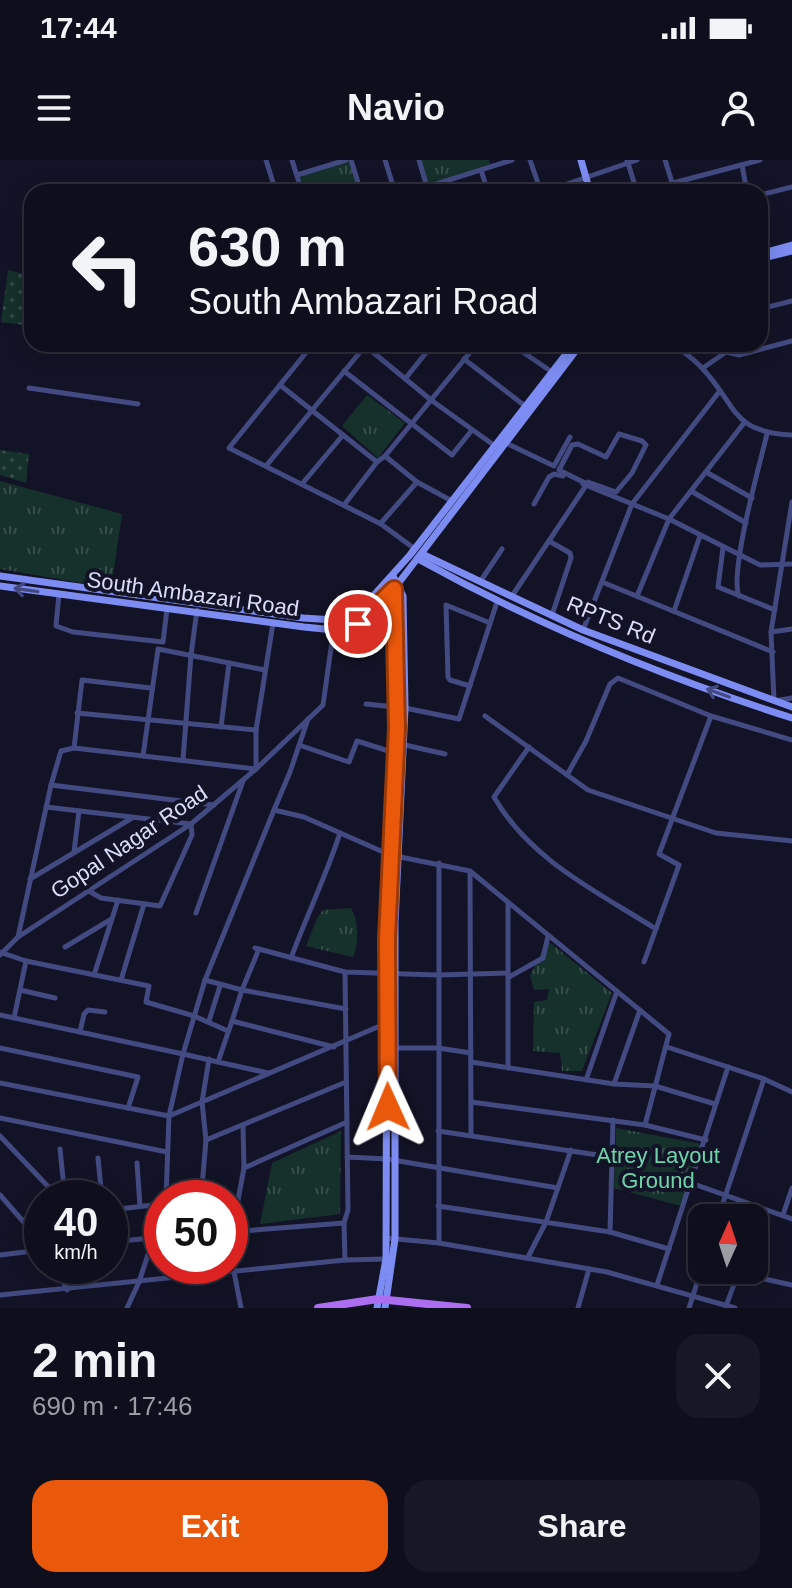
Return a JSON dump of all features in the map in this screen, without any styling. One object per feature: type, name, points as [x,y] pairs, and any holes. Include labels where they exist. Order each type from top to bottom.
[{"type":"main road","points":[[581,160],[588,184]]},
{"type":"main road","points":[[768,255],[792,248]]},
{"type":"main road","points":[[334,630],[358,624],[396,587],[525,406],[568,352]]},
{"type":"main road","points":[[0,576],[197,609],[335,620],[355,616],[390,579],[575,352]]},
{"type":"main road","points":[[420,557],[497,602],[621,656],[792,718]]},
{"type":"main road","name":"RPTS Rd","points":[[420,557],[583,630],[792,707]]},
{"type":"main road","points":[[390,579],[403,596],[401,707],[395,753],[392,974],[395,1048],[391,1160]]},
{"type":"main road","name":"South Ambazari Road","points":[[0,586],[167,609],[197,609],[334,630]]},
{"type":"main road","points":[[394,855],[405,745],[401,707]]},
{"type":"main road","points":[[381,1304],[391,1238],[387,1023],[392,974]]},
{"type":"main road","points":[[381,1304],[391,1238]]},
{"type":"main road","points":[[318,1308],[381,1304],[467,1308]]},
{"type":"street","points":[[266,160],[274,184]]},
{"type":"street","points":[[292,160],[300,184]]},
{"type":"street","points":[[297,175],[348,160],[358,184]]},
{"type":"street","points":[[385,160],[392,184]]},
{"type":"street","points":[[419,160],[426,184]]},
{"type":"street","points":[[437,184],[481,170],[491,163],[512,160]]},
{"type":"street","points":[[530,160],[539,184]]},
{"type":"street","points":[[570,184],[637,160]]},
{"type":"street","points":[[665,160],[673,183],[760,160]]},
{"type":"street","points":[[627,162],[634,184]]},
{"type":"street","points":[[742,165],[746,184]]},
{"type":"street","points":[[481,170],[485,184]]},
{"type":"street","points":[[768,193],[792,187]]},
{"type":"street","points":[[768,307],[792,301]]},
{"type":"street","points":[[768,347],[792,341]]},
{"type":"street","points":[[307,352],[229,448],[381,524],[420,557]]},
{"type":"street","points":[[266,466],[359,352]]},
{"type":"street","points":[[373,352],[431,400],[499,446],[554,466],[570,437]]},
{"type":"street","points":[[405,379],[426,352]]},
{"type":"street","points":[[344,505],[470,352]]},
{"type":"street","points":[[523,352],[552,372]]},
{"type":"street","points":[[683,352],[703,368],[744,423],[767,434],[792,435]]},
{"type":"street","points":[[703,368],[726,352],[739,355],[750,352]]},
{"type":"street","points":[[464,359],[525,406]]},
{"type":"street","points":[[344,371],[452,455],[472,430]]},
{"type":"street","points":[[280,385],[377,462]]},
{"type":"street","points":[[29,388],[138,404]]},
{"type":"street","points":[[583,630],[632,504],[719,392]]},
{"type":"street","points":[[637,596],[669,519],[744,423]]},
{"type":"street","points":[[587,484],[559,470],[574,444],[606,457],[619,434],[642,441],[645,449],[632,473],[616,492],[611,493]]},
{"type":"street","points":[[739,596],[736,586],[740,557],[767,434]]},
{"type":"street","points":[[302,484],[343,435]]},
{"type":"street","points":[[385,456],[417,482],[452,501]]},
{"type":"street","points":[[706,472],[752,498]]},
{"type":"street","points":[[534,504],[549,477],[554,474],[611,493],[760,565],[792,564]]},
{"type":"street","points":[[381,524],[417,482]]},
{"type":"street","points":[[512,597],[587,484]]},
{"type":"street","points":[[691,491],[746,523]]},
{"type":"street","points":[[792,502],[771,632],[774,701],[792,698]]},
{"type":"street","points":[[512,597],[570,510]]},
{"type":"street","points":[[674,611],[700,536]]},
{"type":"street","points":[[549,541],[570,553],[571,558],[552,615]]},
{"type":"street","points":[[723,548],[718,587],[775,610]]},
{"type":"street","points":[[480,582],[502,549]]},
{"type":"street","points":[[602,582],[773,652]]},
{"type":"street","points":[[59,594],[56,626],[73,632],[163,642],[167,609]]},
{"type":"street","points":[[366,704],[401,707],[459,719],[497,602]]},
{"type":"street","points":[[470,686],[448,677],[446,605],[490,623]]},
{"type":"street","points":[[183,760],[197,609]]},
{"type":"street","name":"Gopal Nagar Road","points":[[1,953],[18,937],[87,890],[191,824],[256,769],[323,705],[335,620]]},
{"type":"street","points":[[18,937],[61,751],[74,748],[256,769],[256,730],[273,623]]},
{"type":"street","points":[[771,632],[792,629]]},
{"type":"street","points":[[143,756],[158,649],[265,670]]},
{"type":"street","points":[[221,727],[229,663]]},
{"type":"street","points":[[567,775],[586,741],[610,684],[618,678],[711,716],[792,740]]},
{"type":"street","points":[[74,748],[82,680],[151,688]]},
{"type":"street","points":[[77,713],[256,730]]},
{"type":"street","points":[[485,716],[588,790],[716,833],[792,841]]},
{"type":"street","points":[[644,962],[679,865],[659,854],[711,716]]},
{"type":"street","points":[[167,1180],[169,1116],[205,980],[308,719]]},
{"type":"street","points":[[299,745],[349,762],[357,741],[395,753]]},
{"type":"street","points":[[405,745],[445,754]]},
{"type":"street","points":[[529,747],[494,797],[500,808],[540,855],[656,929]]},
{"type":"street","points":[[196,913],[243,780]]},
{"type":"street","points":[[51,785],[215,805]]},
{"type":"street","points":[[46,807],[191,824],[192,835],[160,906],[101,898],[87,890]]},
{"type":"street","points":[[274,810],[304,817],[394,855],[470,871],[669,1034],[645,1125]]},
{"type":"street","points":[[73,853],[79,811]]},
{"type":"street","points":[[30,879],[134,817]]},
{"type":"street","points":[[291,958],[311,903],[323,884],[340,833]]},
{"type":"street","points":[[439,863],[439,1243]]},
{"type":"street","points":[[470,871],[471,1134]]},
{"type":"street","points":[[94,975],[118,900]]},
{"type":"street","points":[[508,902],[508,1068]]},
{"type":"street","points":[[121,980],[144,904]]},
{"type":"street","points":[[65,947],[111,920]]},
{"type":"street","points":[[218,1062],[257,949],[345,972],[508,975],[543,958],[548,935]]},
{"type":"street","points":[[1,953],[149,986],[146,1002],[209,1021],[228,1031]]},
{"type":"street","points":[[14,1018],[26,961]]},
{"type":"street","points":[[345,972],[348,1210],[344,1223],[345,1260]]},
{"type":"street","points":[[205,980],[220,986],[346,1009]]},
{"type":"street","points":[[209,1021],[220,986]]},
{"type":"street","points":[[20,990],[55,998]]},
{"type":"street","points":[[586,1080],[617,991]]},
{"type":"street","points":[[80,1032],[88,1010],[105,1012]]},
{"type":"street","points":[[614,1084],[640,1010]]},
{"type":"street","points":[[0,1015],[270,1073]]},
{"type":"street","points":[[232,1021],[334,1047]]},
{"type":"street","points":[[0,1083],[169,1116],[387,1023]]},
{"type":"street","points":[[667,1047],[764,1079],[792,1092]]},
{"type":"street","points":[[0,1048],[138,1077],[128,1108]]},
{"type":"street","points":[[395,1048],[438,1048],[471,1053]]},
{"type":"street","points":[[203,1180],[206,1140],[202,1102],[209,1059]]},
{"type":"street","points":[[471,1062],[614,1084],[655,1086],[715,1104]]},
{"type":"street","points":[[657,1285],[728,1067]]},
{"type":"street","points":[[722,1204],[764,1079]]},
{"type":"street","points":[[206,1140],[346,1082]]},
{"type":"street","points":[[471,1102],[645,1125],[706,1140]]},
{"type":"street","points":[[0,1118],[168,1152]]},
{"type":"street","points":[[610,1232],[613,1120]]},
{"type":"street","points":[[244,1168],[347,1122]]},
{"type":"street","points":[[242,1180],[243,1125]]},
{"type":"street","points":[[438,1131],[611,1157]]},
{"type":"street","points":[[0,1136],[44,1180]]},
{"type":"street","points":[[60,1149],[61,1180]]},
{"type":"street","points":[[528,1257],[546,1222],[571,1150]]},
{"type":"street","points":[[347,1157],[391,1160],[558,1188]]},
{"type":"street","points":[[98,1158],[100,1180]]},
{"type":"street","points":[[137,1163],[140,1206]]},
{"type":"street","points":[[691,1183],[752,1204]]},
{"type":"street","points":[[783,1215],[792,1188]]},
{"type":"street","points":[[0,1195],[24,1222]]},
{"type":"street","points":[[128,1208],[144,1206]]},
{"type":"street","points":[[438,1206],[610,1232],[669,1249]]},
{"type":"street","points":[[768,1210],[792,1219]]},
{"type":"street","points":[[248,1231],[344,1223]]},
{"type":"street","points":[[391,1238],[439,1243],[589,1269],[735,1308]]},
{"type":"street","points":[[0,1255],[24,1252]]},
{"type":"street","points":[[248,1270],[345,1260],[386,1259]]},
{"type":"street","points":[[127,1308],[144,1267]]},
{"type":"street","points":[[578,1308],[589,1269]]},
{"type":"street","points":[[768,1279],[792,1285]]},
{"type":"street","points":[[0,1295],[144,1281]]},
{"type":"street","points":[[64,1284],[67,1290]]},
{"type":"street","points":[[236,1284],[241,1308]]},
{"type":"street","points":[[689,1308],[697,1284]]},
{"type":"street","points":[[726,1306],[734,1284]]},
{"type":"green space","points":[[419,160],[489,160],[490,164],[428,184]]},
{"type":"green space","points":[[349,161],[356,184],[302,184],[300,176]]},
{"type":"green space","points":[[8,270],[24,274],[24,325],[1,322]]},
{"type":"green space","points":[[367,395],[405,423],[378,458],[342,426]]},
{"type":"green space","points":[[0,450],[29,454],[26,483],[0,475]]},
{"type":"green space","points":[[0,481],[122,514],[112,583],[89,580],[88,584],[0,569]]},
{"type":"green space","points":[[351,908],[357,932],[353,957],[306,946],[323,910]]},
{"type":"green space","points":[[547,940],[612,993],[582,1071],[562,1071],[560,1053],[533,1051],[534,1002],[547,1000],[549,989],[534,990],[530,976]]},
{"type":"green space","name":"Atrey Layout Ground","points":[[616,1128],[701,1144],[681,1206],[614,1188]]},
{"type":"green space","points":[[341,1131],[340,1214],[260,1224],[272,1163]]},
{"type":"route","points":[[358,624],[394,589],[397,728],[387,939],[388,1107]]}]
